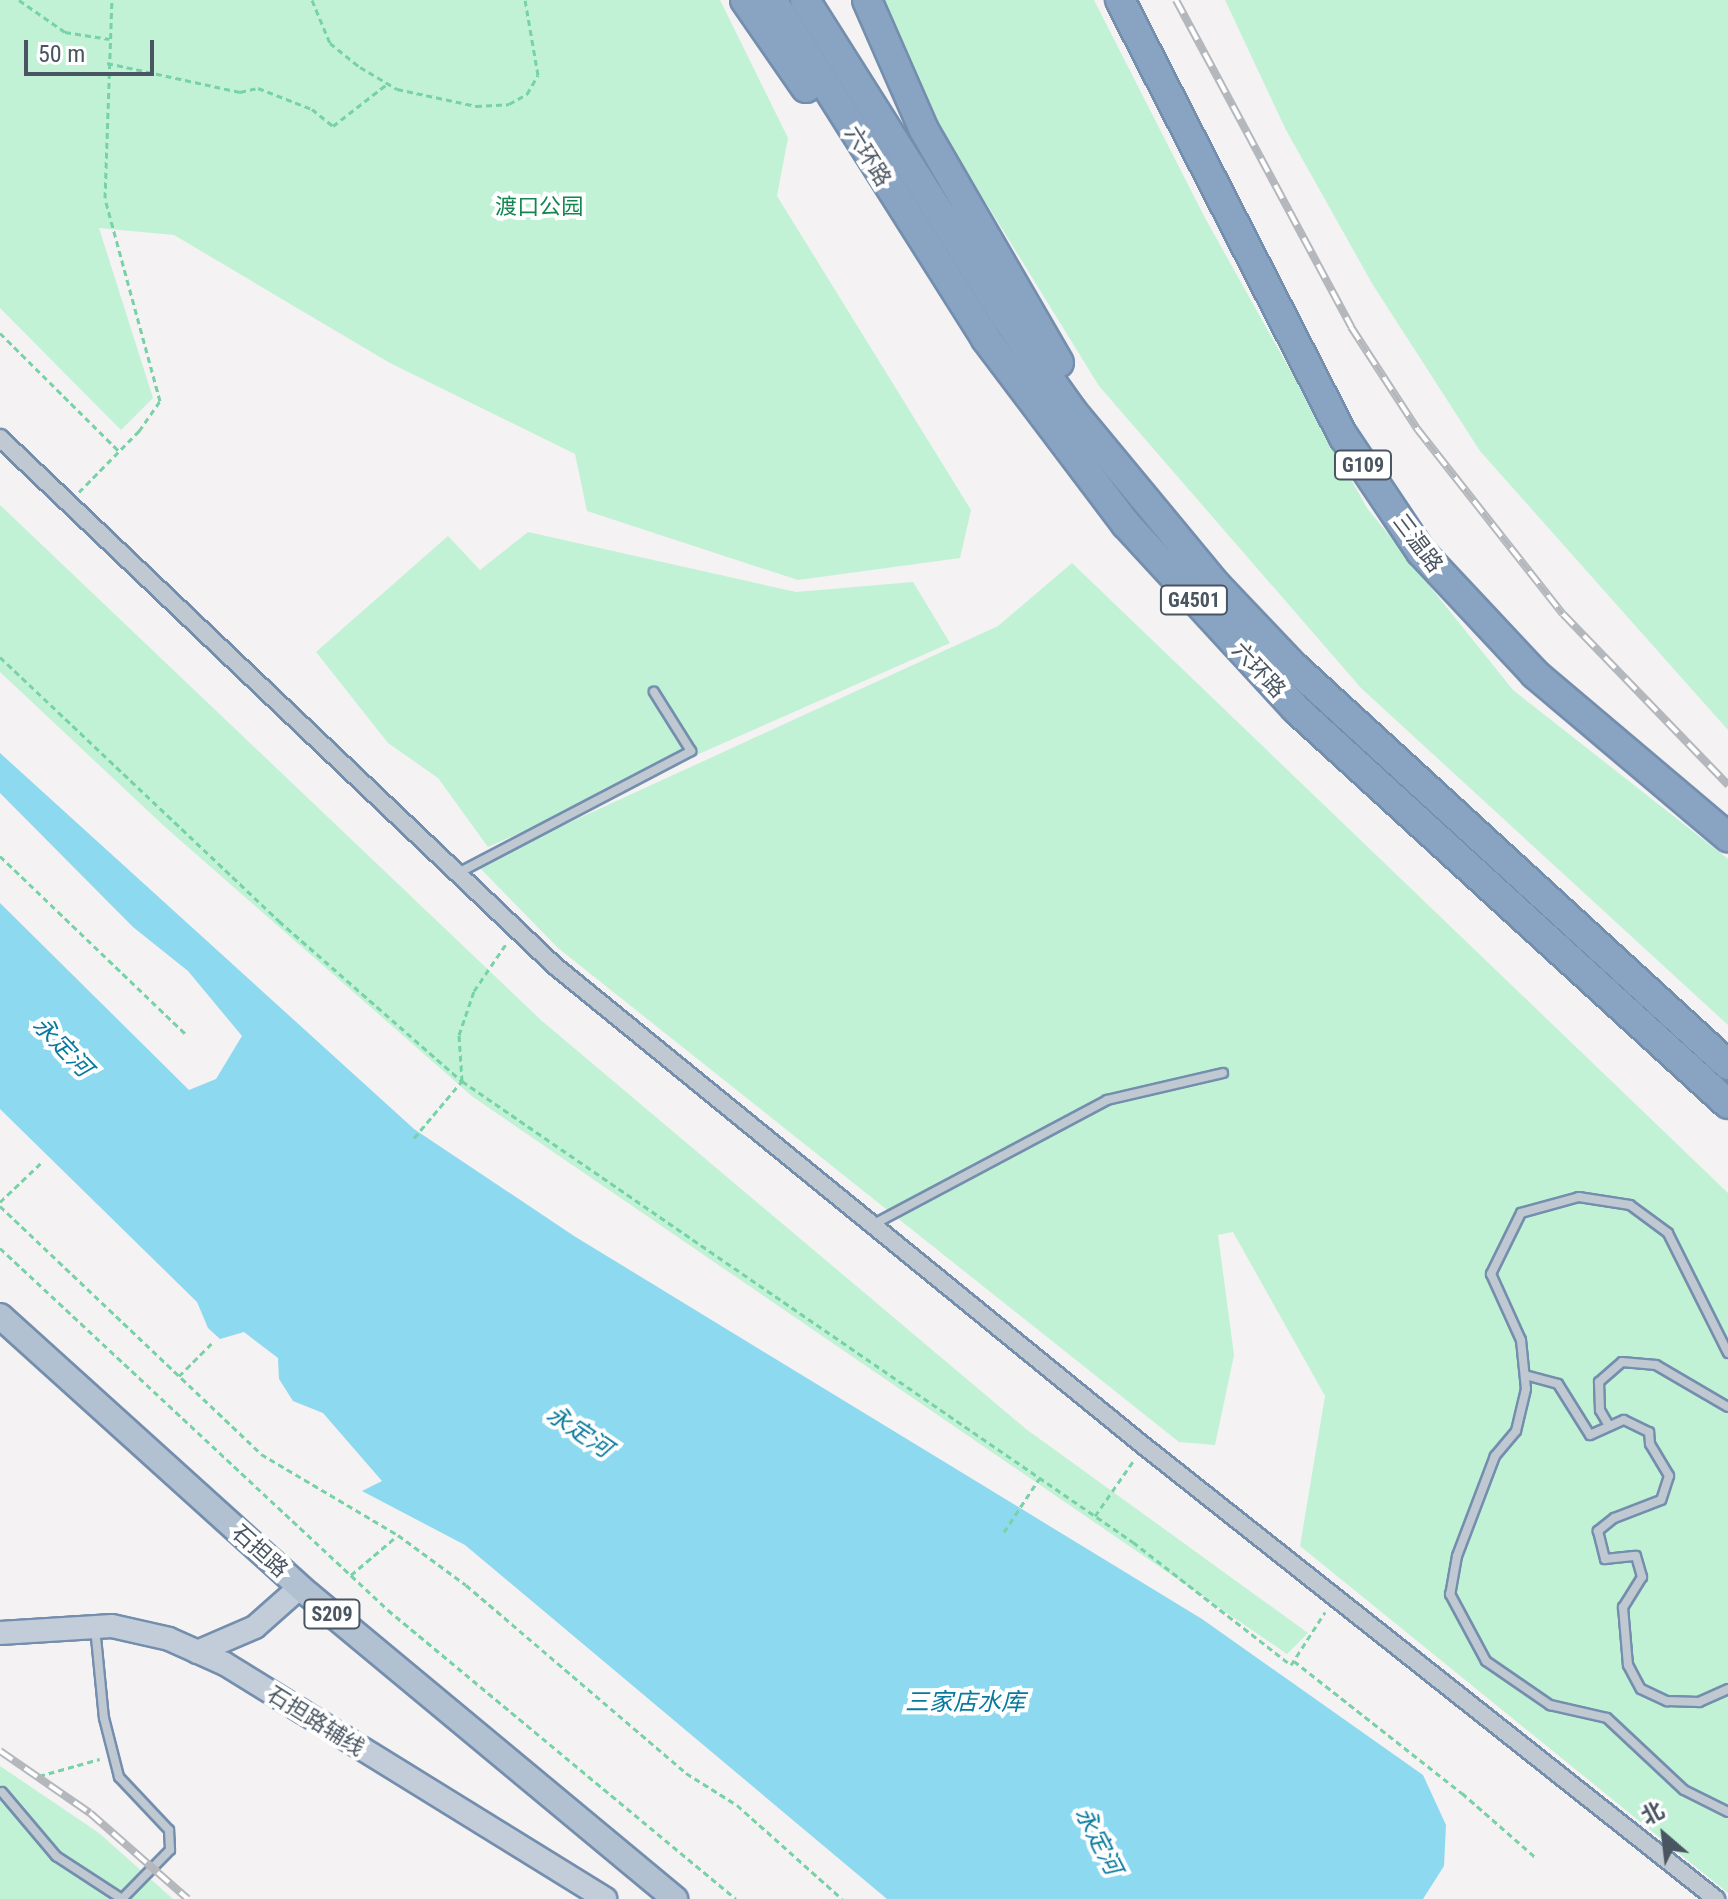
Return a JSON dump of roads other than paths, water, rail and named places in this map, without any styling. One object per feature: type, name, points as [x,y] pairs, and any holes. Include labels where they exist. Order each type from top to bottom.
[{"type":"highway","points":[[745,0],[933,260]]},
{"type":"highway","name":"六环路","points":[[772,0],[933,260],[1053,434],[1210,618],[1296,709],[1728,1104]]},
{"type":"highway","name":"六环路","points":[[805,0],[967,260],[1136,491],[1292,665],[1728,1065]]},
{"type":"highway","points":[[867,0],[924,130],[1136,491]]},
{"type":"highway","name":"三温路","points":[[1120,0],[1337,424],[1421,552],[1535,674],[1728,837]]},
{"type":"main road","name":"石担路","points":[[0,1316],[300,1587],[675,1899]]},
{"type":"main road","points":[[197,1652],[255,1627],[300,1587]]},
{"type":"main road","name":"石担路辅线","points":[[0,1633],[95,1626],[169,1639],[197,1652],[605,1899]]},
{"type":"street","points":[[0,438],[518,931],[1144,1446],[1716,1899]]},
{"type":"lane","points":[[458,874],[691,751],[654,692]]},
{"type":"lane","points":[[874,1224],[1107,1100],[1223,1073]]},
{"type":"lane","points":[[1728,1353],[1668,1233],[1630,1205],[1579,1197],[1521,1213],[1491,1274],[1521,1340],[1525,1375],[1516,1431],[1495,1456],[1457,1556],[1450,1594],[1467,1632],[1486,1661],[1550,1705],[1607,1718],[1684,1790],[1728,1812]]},
{"type":"lane","points":[[1608,1424],[1600,1410],[1599,1382],[1622,1362],[1656,1365],[1728,1407]]},
{"type":"lane","points":[[1525,1375],[1558,1384],[1590,1435],[1608,1424],[1624,1420],[1642,1425],[1669,1476],[1661,1500],[1614,1518],[1598,1531],[1605,1559],[1636,1556],[1642,1577],[1623,1607],[1628,1665],[1641,1689],[1667,1701],[1699,1702],[1728,1689]]},
{"type":"lane","points":[[2,1792],[56,1856],[122,1899],[170,1850],[169,1830],[119,1777],[97,1671],[95,1626]]},
{"type":"water","name":"三家店水库","points":[[0,753],[414,1129],[574,1236],[1202,1619],[1423,1775],[1446,1825],[1444,1866],[1423,1899],[887,1899],[465,1545],[362,1491],[382,1481],[323,1413],[293,1401],[279,1379],[278,1358],[244,1332],[220,1339],[208,1328],[197,1302],[0,1109],[0,903],[189,1090],[216,1079],[242,1036],[188,971],[133,927],[0,793]]},
{"type":"railway","points":[[1176,0],[1351,327],[1418,430],[1563,614],[1728,785]]},
{"type":"railway","points":[[0,1751],[90,1813],[188,1899]]},
{"type":"park label","name":"渡口公园","points":[[539,207]]},
{"type":"water label","name":"永定河","points":[[62,1047]]},
{"type":"water label","name":"永定河","points":[[579,1432]]},
{"type":"water label","name":"永定河","points":[[1098,1841]]}]
